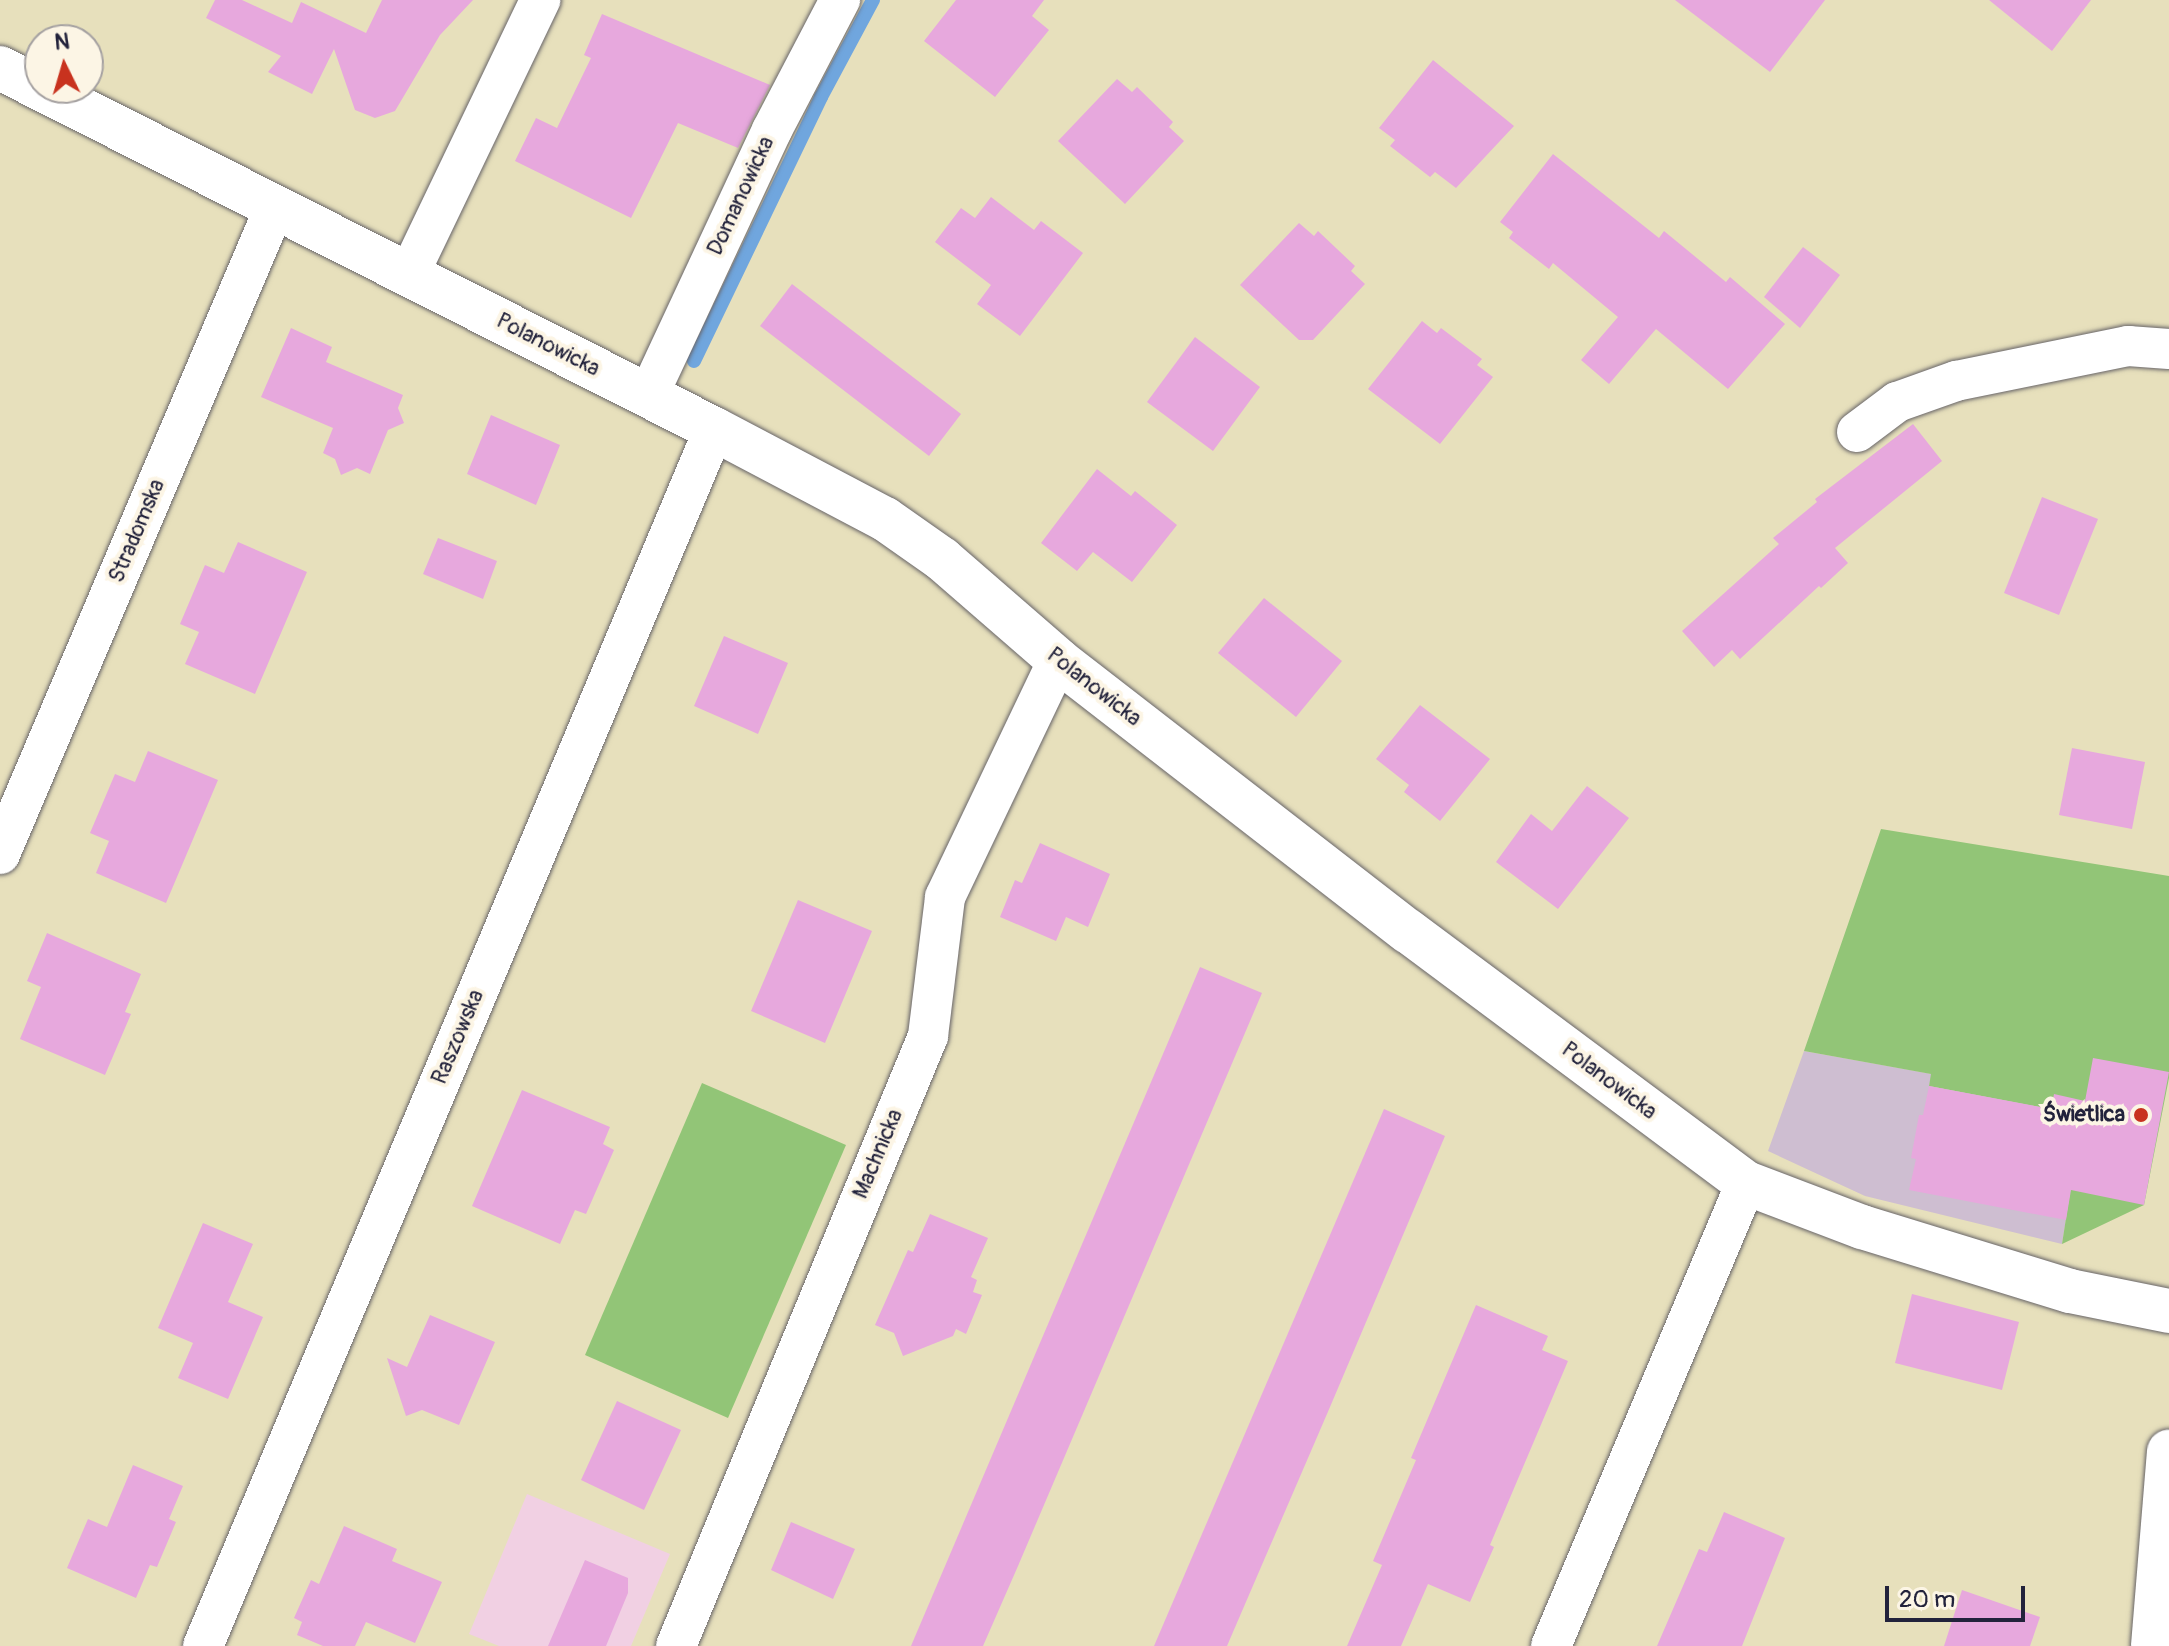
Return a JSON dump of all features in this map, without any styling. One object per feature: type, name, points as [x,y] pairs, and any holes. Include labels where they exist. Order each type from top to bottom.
[{"type":"street","points":[[409,274],[540,0]]},
{"type":"street","name":"Domanowicka","points":[[648,396],[772,130],[840,0]]},
{"type":"street","name":"Polanowicka","points":[[0,68],[714,429],[885,519],[942,559],[1058,660],[1408,931],[1746,1183],[1862,1227],[2070,1291],[2169,1311]]},
{"type":"street","name":"Stradomska","points":[[0,854],[274,209]]},
{"type":"street","points":[[1857,432],[1897,402],[1956,381],[2128,346],[2169,349]]},
{"type":"street","name":"Raszowska","points":[[203,1646],[714,429]]},
{"type":"street","name":"Machnicka","points":[[676,1646],[928,1036],[945,897],[1058,660]]},
{"type":"street","points":[[1551,1646],[1746,1183]]},
{"type":"street","points":[[2153,1646],[2169,1452]]},
{"type":"shaded area","points":[[1804,1051],[1932,1074],[1929,1086],[2083,1115],[2062,1244],[1865,1196],[1768,1151]]},
{"type":"shaded area","points":[[527,1494],[670,1554],[631,1646],[499,1646],[469,1634]]},
{"type":"green space","points":[[1881,829],[2169,876],[2169,1078],[2144,1205],[2062,1244],[2082,1115],[1929,1086],[1931,1074],[1804,1051]]},
{"type":"green space","points":[[702,1083],[846,1145],[728,1418],[585,1355]]},
{"type":"building","points":[[215,0],[242,0],[292,23],[301,2],[366,33],[382,0],[473,0],[440,35],[395,111],[375,118],[355,110],[334,49],[312,94],[268,72],[281,56],[206,18]]},
{"type":"building","points":[[956,0],[1044,0],[1032,16],[1049,30],[995,97],[924,41]]},
{"type":"building","points":[[1675,0],[1825,0],[1770,72]]},
{"type":"building","points":[[1989,0],[2091,0],[2052,51]]},
{"type":"building","points":[[602,14],[770,85],[738,148],[678,123],[631,218],[515,161],[536,118],[557,128],[591,58],[584,55]]},
{"type":"building","points":[[1433,60],[1514,126],[1456,188],[1435,172],[1430,177],[1390,146],[1395,140],[1379,128]]},
{"type":"building","points":[[1117,79],[1132,92],[1137,87],[1173,122],[1169,127],[1184,141],[1125,204],[1058,141]]},
{"type":"building","points":[[1553,154],[1659,238],[1664,231],[1726,282],[1730,277],[1785,324],[1728,389],[1656,329],[1609,384],[1581,360],[1618,317],[1553,263],[1549,269],[1509,238],[1513,232],[1500,222]]},
{"type":"building","points":[[991,197],[1034,230],[1041,221],[1083,253],[1020,336],[977,304],[991,285],[935,242],[961,208],[975,218]]},
{"type":"building","points":[[1299,223],[1314,236],[1318,231],[1355,266],[1351,271],[1365,284],[1313,340],[1299,340],[1240,285]]},
{"type":"building","points":[[1803,247],[1840,275],[1800,328],[1764,297]]},
{"type":"building","points":[[792,284],[961,414],[929,456],[760,326]]},
{"type":"building","points":[[1422,321],[1437,333],[1441,328],[1482,359],[1477,365],[1493,377],[1440,444],[1368,389]]},
{"type":"building","points":[[291,328],[332,347],[326,362],[403,395],[398,408],[404,423],[388,430],[370,474],[357,468],[341,475],[335,459],[323,453],[333,428],[261,397]]},
{"type":"building","points":[[1195,337],[1260,387],[1213,451],[1147,402]]},
{"type":"building","points":[[491,415],[560,445],[536,505],[467,474]]},
{"type":"building","points":[[1913,424],[1942,461],[1835,548],[1848,563],[1821,588],[1819,586],[1740,659],[1732,650],[1714,667],[1682,631],[1779,544],[1773,538],[1817,502],[1815,499]]},
{"type":"building","points":[[1097,469],[1131,496],[1135,491],[1177,525],[1132,582],[1093,552],[1077,571],[1041,543]]},
{"type":"building","points":[[2042,497],[2098,519],[2059,615],[2004,593]]},
{"type":"building","points":[[438,538],[497,561],[483,599],[423,574]]},
{"type":"building","points":[[238,542],[307,572],[255,694],[185,664],[199,632],[180,624],[205,565],[224,573]]},
{"type":"building","points":[[1264,598],[1342,661],[1296,717],[1218,653]]},
{"type":"building","points":[[724,636],[788,663],[758,734],[694,706]]},
{"type":"building","points":[[1420,705],[1490,759],[1440,821],[1404,792],[1409,785],[1376,759]]},
{"type":"building","points":[[2072,748],[2145,762],[2132,829],[2059,815]]},
{"type":"building","points":[[148,751],[218,780],[166,903],[96,873],[109,841],[90,833],[115,774],[135,782]]},
{"type":"building","points":[[1587,786],[1629,818],[1558,909],[1496,862],[1531,814],[1552,831]]},
{"type":"building","points":[[1040,843],[1110,874],[1088,927],[1066,917],[1056,941],[1000,917],[1015,880],[1022,883]]},
{"type":"building","points":[[798,900],[872,931],[825,1043],[751,1011]]},
{"type":"building","points":[[47,933],[141,974],[125,1012],[131,1014],[105,1075],[20,1039],[41,987],[27,981]]},
{"type":"building","points":[[1200,967],[1262,993],[983,1646],[911,1646]]},
{"type":"building","points":[[2093,1058],[2169,1072],[2144,1205],[2071,1190],[2066,1220],[1909,1190],[1916,1159],[1911,1158],[1919,1115],[1923,1115],[1929,1086],[2051,1109],[2054,1094],[2085,1101]]},
{"type":"building","points":[[522,1090],[610,1127],[603,1144],[614,1150],[586,1214],[575,1210],[560,1244],[472,1206]]},
{"type":"building","points":[[1384,1109],[1445,1136],[1330,1407],[1227,1646],[1154,1646]]},
{"type":"building","points":[[930,1214],[988,1238],[971,1277],[977,1280],[973,1292],[982,1295],[966,1334],[956,1329],[953,1336],[903,1356],[894,1333],[875,1325],[908,1250],[913,1252]]},
{"type":"building","points":[[203,1223],[253,1244],[228,1302],[263,1317],[228,1399],[178,1378],[193,1343],[158,1328]]},
{"type":"building","points":[[1912,1294],[2019,1322],[2002,1390],[1895,1363]]},
{"type":"building","points":[[1476,1305],[1548,1336],[1542,1350],[1568,1361],[1490,1545],[1494,1547],[1470,1602],[1428,1584],[1401,1646],[1347,1646],[1382,1565],[1373,1561],[1416,1460],[1411,1458]]},
{"type":"building","points":[[430,1315],[495,1342],[459,1425],[422,1410],[406,1416],[387,1358],[407,1367]]},
{"type":"building","points":[[617,1401],[681,1430],[644,1510],[581,1480]]},
{"type":"building","points":[[133,1465],[183,1486],[169,1519],[176,1522],[157,1567],[150,1565],[136,1598],[67,1568],[88,1519],[107,1527]]},
{"type":"building","points":[[1724,1512],[1785,1538],[1742,1646],[1657,1646],[1699,1549],[1707,1552]]},
{"type":"building","points":[[791,1522],[855,1549],[833,1599],[771,1570]]},
{"type":"building","points":[[344,1526],[397,1549],[392,1561],[442,1582],[415,1643],[366,1622],[355,1646],[323,1646],[297,1635],[302,1622],[294,1618],[311,1580],[319,1584]]},
{"type":"building","points":[[585,1560],[628,1578],[628,1593],[606,1646],[548,1646]]},
{"type":"building","points":[[1962,1590],[2040,1617],[2030,1646],[1944,1646]]},
{"type":"waterway","points":[[694,361],[821,97],[873,0]]},
{"type":"place","name":"Świetlica","points":[[2141,1115]]}]
